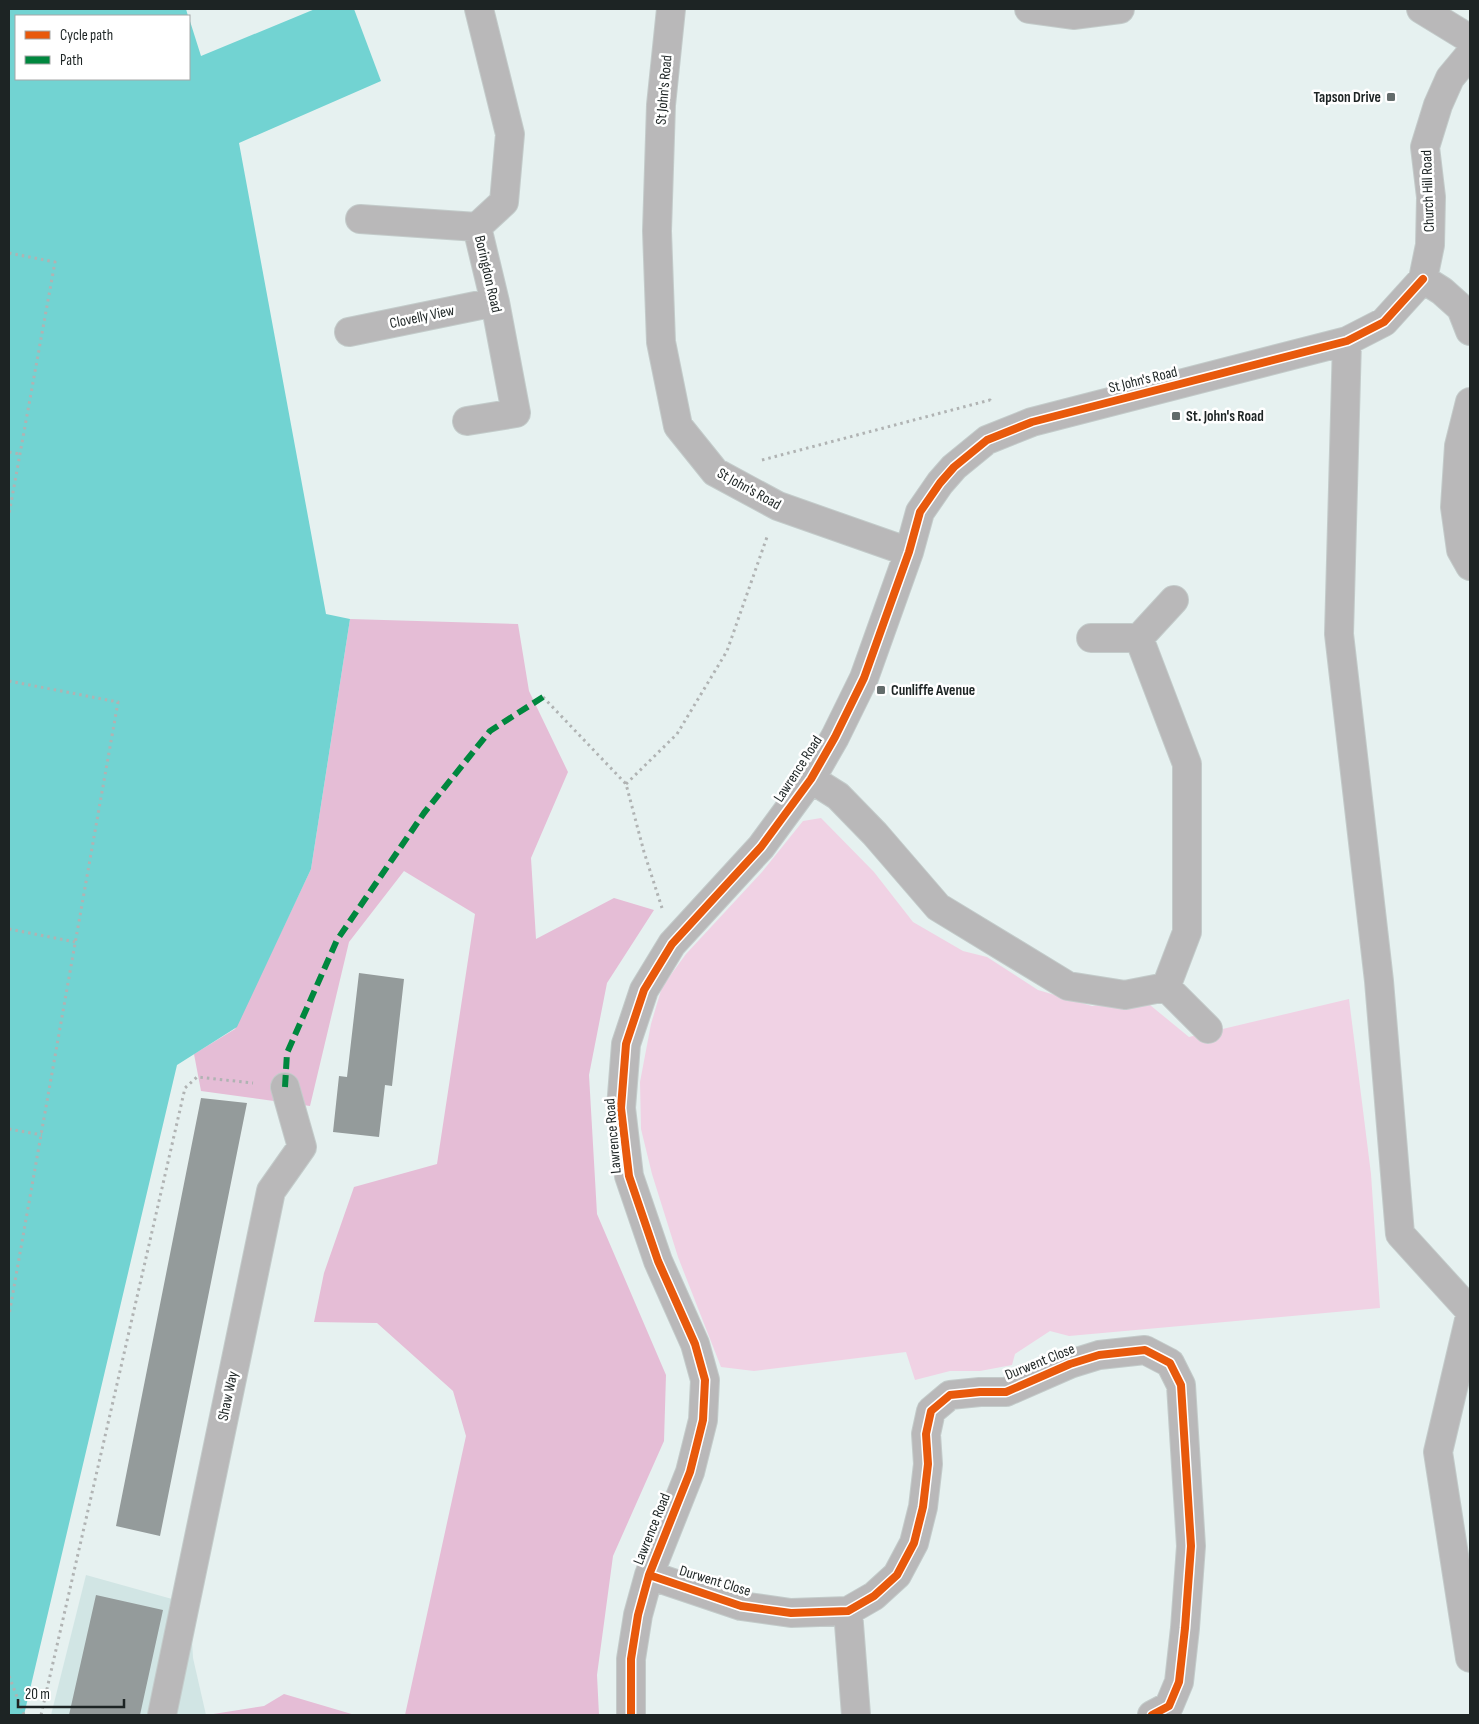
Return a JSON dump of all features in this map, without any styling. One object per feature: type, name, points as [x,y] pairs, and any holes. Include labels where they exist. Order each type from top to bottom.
[{"type":"street","name":"Boringdon Road","points":[[467,421],[516,413],[495,302],[477,226],[504,202],[510,134],[479,9]]},
{"type":"street","name":"St John's Road","points":[[671,9],[661,105],[657,231],[661,342],[678,426],[715,472],[778,506],[909,552],[920,512],[940,483],[954,467],[987,440],[1032,422],[1347,341],[1384,322],[1423,279]]},
{"type":"street","points":[[1029,9],[1073,16],[1120,9]]},
{"type":"street","points":[[1422,9],[1470,39]]},
{"type":"street","name":"Church Hill Road","points":[[1423,279],[1430,245],[1431,197],[1425,147],[1438,105],[1450,78],[1470,54]]},
{"type":"street","points":[[360,219],[477,226]]},
{"type":"street","points":[[1423,279],[1442,291],[1461,308],[1470,331]]},
{"type":"street","name":"Clovelly View","points":[[349,332],[495,302]]},
{"type":"street","points":[[1347,341],[1340,634],[1379,981],[1400,1234],[1470,1311]]},
{"type":"street","points":[[1470,402],[1459,446],[1456,507],[1461,550],[1470,566]]},
{"type":"street","name":"Lawrence Road","points":[[631,1715],[631,1659],[638,1615],[649,1575],[690,1472],[703,1420],[705,1380],[695,1344],[658,1261],[629,1176],[621,1108],[626,1044],[644,990],[674,942],[761,847],[811,779],[835,737],[864,678],[909,552]]},
{"type":"street","points":[[1091,638],[1139,638],[1174,600]]},
{"type":"street","points":[[1139,638],[1187,764],[1187,932],[1166,987]]},
{"type":"street","points":[[811,779],[838,796],[875,834],[938,907],[1068,986],[1125,995],[1166,987]]},
{"type":"street","points":[[1166,987],[1208,1028]]},
{"type":"street","name":"Shaw Way","points":[[162,1715],[271,1191],[302,1147],[286,1086]]},
{"type":"street","points":[[1470,1316],[1438,1452],[1470,1658]]},
{"type":"street","name":"Durwent Close","points":[[649,1575],[741,1606],[791,1613],[848,1611],[874,1596],[897,1575],[914,1543],[923,1507],[928,1464],[926,1434],[931,1411],[950,1394],[1006,1392],[1070,1364],[1091,1357],[1145,1350],[1170,1362],[1181,1385],[1191,1546],[1179,1682],[1169,1706],[1152,1715]]},
{"type":"street","points":[[848,1611],[856,1715]]},
{"type":"path","points":[[9,253],[55,262],[9,514]]},
{"type":"path","points":[[715,472],[990,400],[1007,432]]},
{"type":"path","points":[[9,452],[20,454]]},
{"type":"path","points":[[626,784],[677,734],[726,651],[778,506]]},
{"type":"path","points":[[9,681],[118,702],[9,1315]]},
{"type":"path","points":[[542,697],[626,784],[644,852],[674,942]]},
{"type":"path","points":[[9,929],[75,942]]},
{"type":"path","points":[[41,1715],[185,1088],[197,1076],[286,1086]]},
{"type":"path","points":[[9,1128],[42,1135]]},
{"type":"path","points":[[9,1676],[24,1715]]},
{"type":"shaded area","points":[[350,619],[518,624],[529,691],[568,772],[531,858],[536,939],[614,898],[654,910],[607,983],[589,1075],[597,1214],[666,1375],[664,1441],[613,1556],[597,1675],[599,1715],[405,1715],[466,1436],[453,1391],[377,1323],[314,1322],[324,1273],[354,1187],[437,1164],[475,914],[404,871],[349,942],[310,1106],[201,1091],[194,1054],[235,1029],[311,869]]},
{"type":"shaded area","points":[[821,818],[874,872],[913,922],[963,951],[987,957],[1038,990],[1092,1006],[1134,1001],[1150,1005],[1189,1037],[1349,999],[1371,1174],[1380,1308],[1069,1336],[1050,1331],[1015,1354],[1012,1365],[980,1371],[950,1371],[915,1380],[906,1352],[754,1371],[721,1367],[678,1257],[652,1174],[641,1129],[640,1082],[651,1024],[662,987],[686,954],[762,872],[803,821]]},
{"type":"shaded area","points":[[86,1575],[190,1604],[193,1658],[206,1715],[51,1715]]},
{"type":"shaded area","points":[[284,1694],[355,1715],[207,1715],[264,1706]]},
{"type":"water","points":[[9,9],[186,9],[188,15],[15,15],[15,80],[190,80],[190,21],[201,56],[315,9],[354,9],[381,81],[239,143],[326,614],[350,619],[311,869],[237,1027],[177,1065],[24,1715],[9,1715]]},
{"type":"building","points":[[359,973],[404,979],[392,1086],[385,1085],[379,1137],[333,1132],[339,1076],[347,1077]]},
{"type":"building","points":[[201,1098],[247,1103],[160,1536],[116,1526]]},
{"type":"building","points":[[96,1595],[163,1610],[140,1715],[69,1715]]},
{"type":"marked path","points":[[285,1087],[287,1053],[337,940],[424,813],[490,731],[543,697]]},
{"type":"cycle path","points":[[631,1715],[631,1659],[638,1615],[649,1575],[690,1472],[703,1420],[705,1380],[695,1344],[658,1261],[629,1176],[621,1108],[626,1044],[644,990],[672,944],[761,847],[811,779],[835,737],[864,678],[909,552],[920,512],[940,483],[954,467],[987,440],[1032,422],[1347,341],[1384,322],[1423,279]]},
{"type":"cycle path","points":[[649,1575],[741,1606],[791,1613],[848,1611],[874,1596],[897,1575],[914,1543],[923,1507],[928,1464],[926,1434],[931,1411],[950,1395],[1006,1392],[1070,1364],[1099,1355],[1145,1350],[1170,1363],[1181,1385],[1191,1546],[1179,1682],[1169,1706],[1152,1715]]},
{"type":"place","name":"Tapson Drive","points":[[1391,97]]},
{"type":"place","name":"St. John's Road","points":[[1176,416]]},
{"type":"place","name":"Cunliffe Avenue","points":[[881,690]]}]
